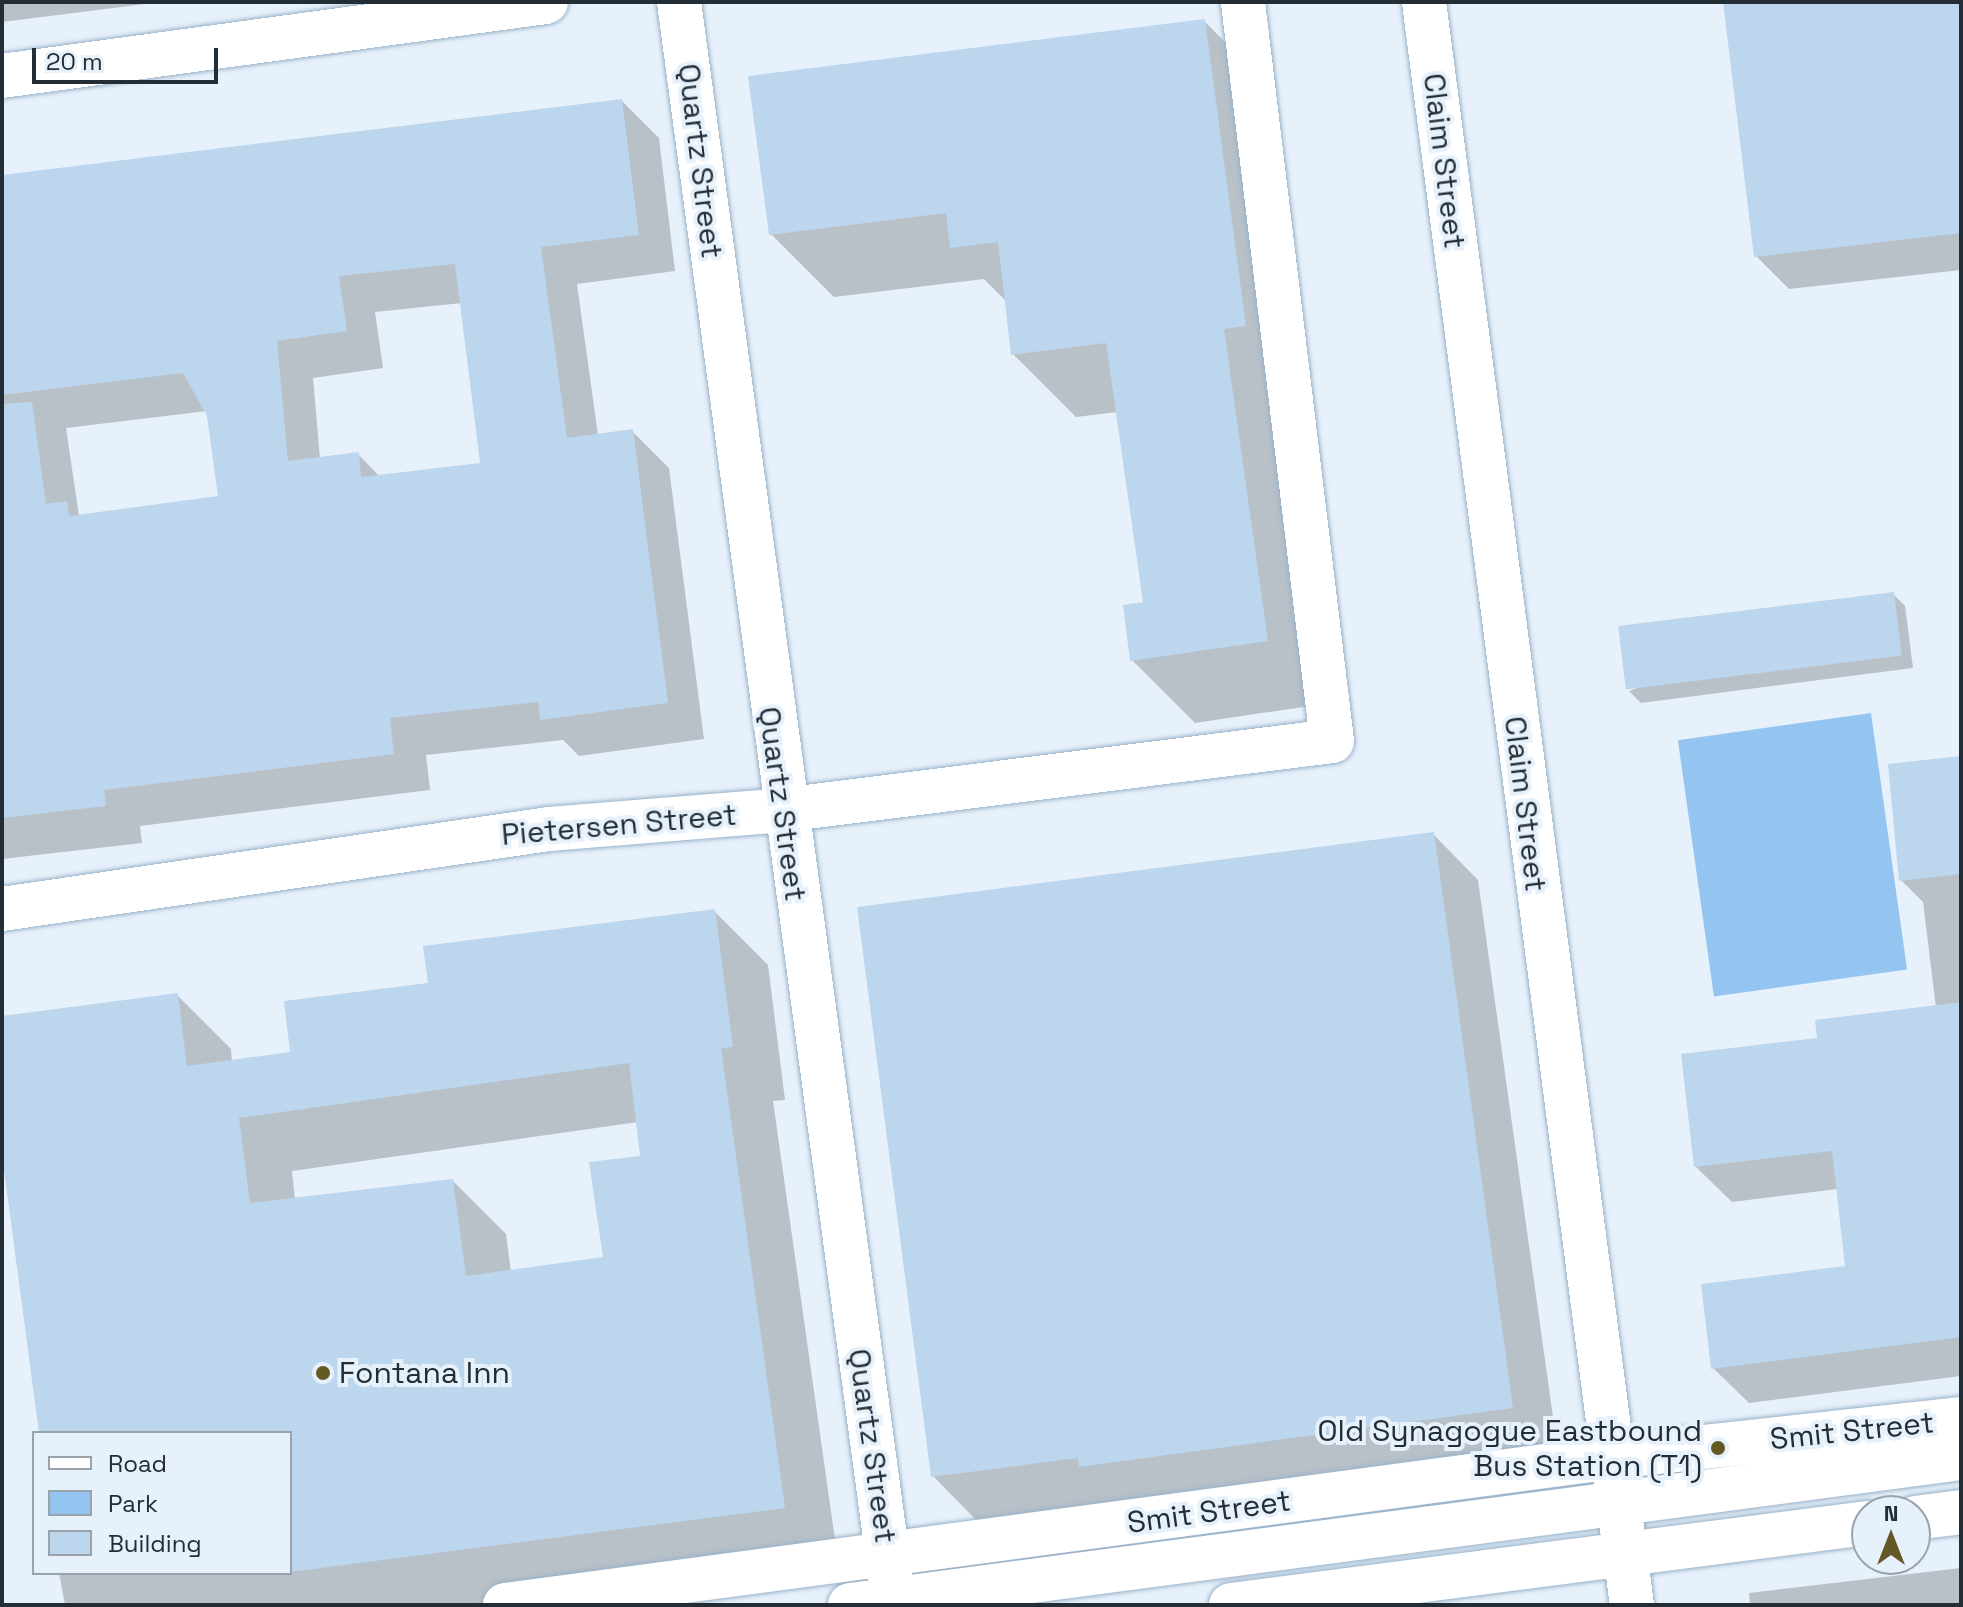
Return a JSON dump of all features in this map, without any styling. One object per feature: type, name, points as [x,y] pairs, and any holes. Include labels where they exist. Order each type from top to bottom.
[{"type":"street","points":[[2,76],[546,2]]},
{"type":"street","name":"Quartz Street","points":[[679,2],[783,810],[893,1602]]},
{"type":"street","name":"Pietersen Street","points":[[2,909],[549,829],[783,810],[1332,741],[1243,2]]},
{"type":"street","name":"Claim Street","points":[[1424,2],[1632,1605]]},
{"type":"street","name":"Smit Street","points":[[505,1605],[1612,1457],[1961,1419]]},
{"type":"street","points":[[850,1605],[893,1602],[1961,1458]]},
{"type":"street","points":[[1931,1516],[1961,1512]]},
{"type":"street","points":[[1231,1605],[1625,1550],[1851,1525]]},
{"type":"green space","points":[[1871,713],[1907,969],[1714,997],[1678,740]]},
{"type":"building","points":[[1723,2],[1961,2],[1961,233],[1754,257]]},
{"type":"building","points":[[1205,19],[1246,326],[1224,329],[1268,641],[1130,661],[1123,605],[1143,602],[1106,343],[1011,355],[998,242],[950,248],[946,213],[769,235],[748,76]]},
{"type":"building","points":[[622,99],[639,235],[541,247],[567,438],[633,429],[668,703],[540,720],[538,702],[390,718],[394,754],[104,790],[106,806],[2,818],[2,404],[32,402],[46,504],[67,501],[69,516],[218,496],[207,416],[183,373],[2,395],[2,175]],"holes":[[[455,264],[480,463],[361,477],[359,452],[288,461],[277,341],[347,331],[339,276]]]},
{"type":"building","points":[[1894,592],[1902,656],[1626,689],[1618,626]]},
{"type":"building","points":[[1961,756],[1961,874],[1899,881],[1888,764]]},
{"type":"building","points":[[1434,832],[1513,1408],[1079,1467],[1078,1458],[931,1477],[857,907]]},
{"type":"building","points":[[715,909],[733,1047],[721,1048],[785,1508],[292,1572],[292,1431],[39,1431],[2,1155],[2,1016],[178,993],[187,1066],[290,1052],[284,1001],[428,983],[423,946]],"holes":[[[629,1063],[640,1156],[589,1162],[603,1257],[466,1276],[453,1179],[250,1203],[239,1118]]]},
{"type":"building","points":[[1961,1002],[1961,1337],[1711,1369],[1701,1284],[1845,1266],[1832,1151],[1694,1167],[1681,1054],[1817,1038],[1815,1020]]},
{"type":"place","name":"Fontana Inn","points":[[323,1373]]},
{"type":"place","name":"Old Synagogue Eastbound Bus Station (T1)","points":[[1718,1448]]}]
